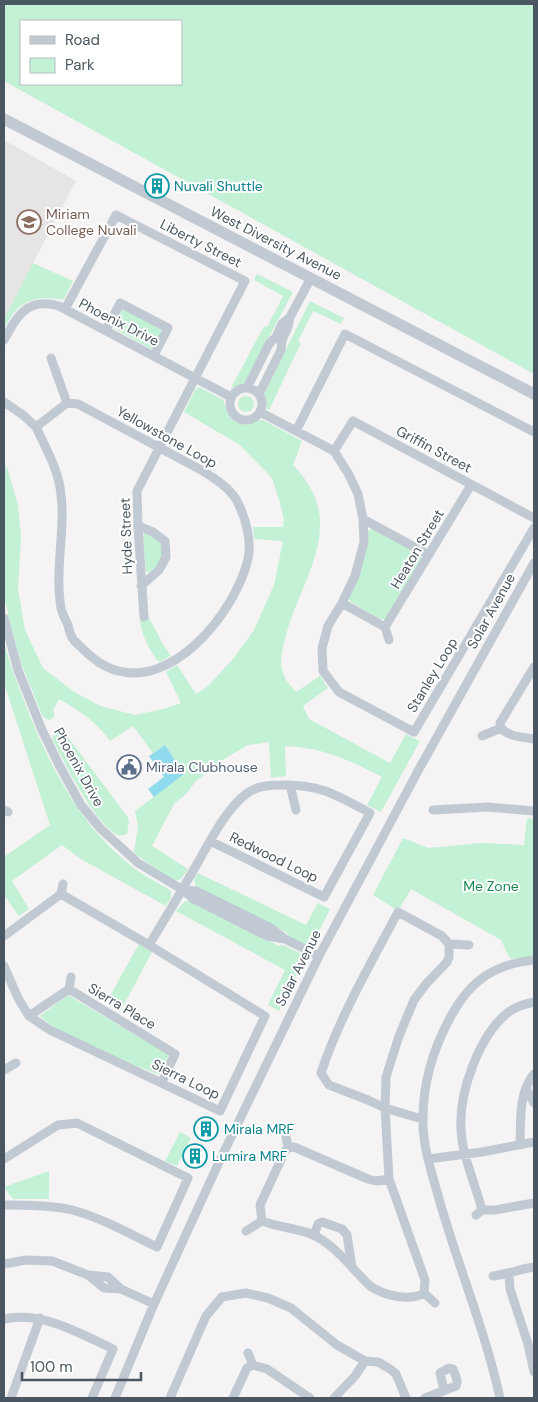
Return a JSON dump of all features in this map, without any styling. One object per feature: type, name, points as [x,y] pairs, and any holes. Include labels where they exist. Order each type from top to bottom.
[{"type":"street","name":"West Diversity Avenue","points":[[4,119],[534,394]]},
{"type":"street","name":"Liberty Street","points":[[65,309],[116,215],[245,281],[196,377]]},
{"type":"street","points":[[258,394],[281,350],[282,340],[290,317],[311,278]]},
{"type":"street","points":[[106,330],[120,303],[168,328],[154,355]]},
{"type":"street","name":"Phoenix Drive","points":[[4,340],[21,311],[31,306],[52,304],[106,330],[231,397]]},
{"type":"street","points":[[247,388],[269,344],[276,337],[282,324],[290,317]]},
{"type":"street","points":[[296,431],[344,334],[534,432]]},
{"type":"street","points":[[36,427],[67,403],[52,358]]},
{"type":"street","name":"Hyde Street","points":[[144,617],[137,492],[196,377]]},
{"type":"street","points":[[247,388],[251,388],[258,394],[262,405],[260,412],[252,419],[246,420],[236,417],[230,408],[231,397],[238,390],[247,388]]},
{"type":"street","name":"Yellowstone Loop","points":[[4,402],[36,427],[53,462],[60,487],[62,520],[59,572],[61,608],[73,639],[93,659],[113,669],[134,673],[154,670],[171,664],[190,649],[218,620],[236,592],[248,562],[246,520],[236,499],[221,484],[203,471],[78,404],[67,403]]},
{"type":"street","name":"Stanley Loop","points":[[260,412],[334,451],[348,473],[358,494],[363,519],[364,542],[355,576],[328,626],[322,648],[323,672],[339,692],[414,732],[534,528]]},
{"type":"street","name":"Griffin Street","points":[[334,451],[353,421],[534,518]]},
{"type":"street","name":"Heaton Street","points":[[385,627],[471,485]]},
{"type":"street","points":[[363,519],[429,555]]},
{"type":"street","points":[[138,526],[153,532],[165,541],[166,558],[159,570],[141,586]]},
{"type":"street","name":"Solar Avenue","points":[[115,1398],[154,1304],[228,1143],[319,956],[418,771],[534,563]]},
{"type":"street","points":[[342,602],[385,627],[389,640]]},
{"type":"street","name":"Phoenix Drive","points":[[4,618],[18,670],[59,765],[81,804],[101,829],[138,863],[183,890],[196,891],[271,928],[285,940],[319,956]]},
{"type":"street","points":[[534,668],[500,723],[504,732],[534,739]]},
{"type":"street","points":[[482,736],[501,728]]},
{"type":"street","name":"Redwood Loop","points":[[149,945],[183,890],[210,841],[227,815],[243,797],[255,789],[270,785],[317,787],[339,796],[370,813],[324,897],[210,841]]},
{"type":"street","points":[[290,785],[296,810]]},
{"type":"street","points":[[433,810],[488,807],[534,811]]},
{"type":"street","points":[[4,936],[61,894],[63,884]]},
{"type":"street","name":"Sierra Loop","points":[[4,966],[18,998],[29,1016],[50,1030],[220,1111],[265,1016],[61,894]]},
{"type":"street","points":[[422,1119],[385,1108],[329,1085],[321,1073],[328,1052],[398,912],[442,936],[449,944],[447,962],[414,1000],[399,1036],[386,1077],[385,1108],[389,1180],[425,1280],[424,1293]]},
{"type":"street","points":[[449,944],[469,945]]},
{"type":"street","points":[[500,1398],[492,1363],[446,1224],[428,1159],[422,1119],[425,1089],[432,1060],[445,1027],[459,1001],[474,984],[497,968],[534,960]]},
{"type":"street","points":[[68,989],[71,977]]},
{"type":"street","name":"Sierra Place","points":[[29,1016],[68,989],[176,1054],[162,1082]]},
{"type":"street","points":[[534,1002],[523,1004],[507,1012],[494,1027],[475,1062],[467,1082],[460,1127],[464,1154],[478,1196],[479,1212],[534,1203]]},
{"type":"street","points":[[4,1070],[16,1063]]},
{"type":"street","points":[[520,1144],[521,1109],[526,1088],[534,1074]]},
{"type":"street","points":[[526,1088],[534,1103]]},
{"type":"street","points":[[4,1159],[58,1125],[77,1123],[188,1178],[157,1247],[90,1216],[72,1210],[50,1206],[4,1204]]},
{"type":"street","points":[[285,1131],[288,1148]]},
{"type":"street","points":[[428,1159],[490,1151],[534,1142]]},
{"type":"street","points":[[262,1221],[260,1205],[285,1150],[288,1148],[294,1147],[368,1179],[376,1181],[389,1180]]},
{"type":"street","points":[[262,1221],[314,1235],[330,1246],[370,1286],[382,1292],[411,1298],[424,1293]]},
{"type":"street","points":[[246,1231],[262,1221]]},
{"type":"street","points":[[314,1235],[318,1224],[322,1222],[342,1229],[347,1236],[353,1269]]},
{"type":"street","points":[[4,1264],[26,1260],[52,1261],[88,1275],[104,1288],[121,1289],[154,1304]]},
{"type":"street","points":[[493,1276],[510,1274],[534,1267]]},
{"type":"street","points":[[510,1274],[510,1289],[531,1343],[534,1372]]},
{"type":"street","points":[[173,1397],[206,1316],[222,1297],[246,1293],[268,1298],[290,1308],[320,1333],[365,1361],[378,1362],[396,1374],[406,1398]]},
{"type":"street","points":[[424,1293],[435,1303]]},
{"type":"street","points":[[4,1319],[14,1316],[40,1318],[113,1349],[92,1398]]},
{"type":"street","points":[[11,1398],[40,1318]]},
{"type":"street","points":[[248,1353],[253,1365]]},
{"type":"street","points":[[334,1398],[355,1376],[365,1361]]},
{"type":"street","points":[[233,1398],[247,1368],[253,1365],[268,1369],[310,1398]]},
{"type":"street","points":[[424,1398],[444,1390]]},
{"type":"shaded area","name":"Miriam College Nuvali","points":[[4,140],[76,181],[4,319]]},
{"type":"green space","points":[[4,4],[534,4],[534,374],[4,81]]},
{"type":"green space","points":[[33,263],[73,281],[64,299],[48,298],[32,300],[26,303],[16,310],[4,329],[4,319]]},
{"type":"green space","points":[[257,274],[293,292],[244,384],[231,388],[264,326],[267,327],[283,296],[254,280]]},
{"type":"green space","points":[[310,301],[344,318],[341,324],[313,311],[298,341],[301,343],[269,410],[267,409],[264,394]]},
{"type":"green space","points":[[124,307],[162,327],[164,331],[155,347],[151,349],[115,329],[114,325],[121,309]]},
{"type":"green space","points":[[199,387],[223,400],[226,410],[233,420],[241,424],[250,424],[263,420],[302,441],[293,465],[310,487],[318,508],[320,530],[316,551],[292,616],[281,660],[284,676],[296,692],[320,676],[328,688],[303,706],[309,719],[390,763],[406,734],[420,741],[381,812],[367,805],[382,777],[324,752],[285,746],[286,776],[271,778],[269,742],[248,745],[224,759],[196,781],[186,794],[174,804],[152,846],[188,869],[181,879],[176,881],[134,853],[138,826],[135,811],[184,774],[165,745],[153,753],[133,726],[110,741],[93,722],[59,699],[53,710],[55,716],[50,720],[42,715],[22,665],[4,595],[4,463],[8,470],[18,505],[21,537],[18,589],[25,630],[43,668],[73,691],[100,706],[135,715],[181,703],[166,672],[177,665],[196,694],[207,687],[233,659],[254,630],[274,585],[283,541],[254,539],[253,527],[283,527],[284,520],[272,478],[240,445],[184,412],[195,390]]},
{"type":"green space","points":[[243,396],[249,396],[254,401],[252,410],[243,412],[238,407],[238,401]]},
{"type":"green space","points":[[373,528],[419,554],[422,558],[385,619],[380,619],[349,599],[362,566],[368,531]]},
{"type":"green space","points":[[148,533],[162,542],[164,551],[157,567],[151,572],[146,572],[143,535]]},
{"type":"green space","points":[[149,618],[171,656],[159,662],[152,653],[142,632],[140,620]]},
{"type":"green space","points":[[4,640],[12,669],[41,743],[63,785],[90,825],[123,859],[136,870],[171,891],[171,898],[166,906],[81,859],[62,845],[12,881],[29,909],[19,916],[4,895],[4,857],[50,825],[4,683]]},
{"type":"green space","points":[[55,732],[67,736],[127,816],[129,821],[127,834],[119,836],[100,820],[81,792],[52,739]]},
{"type":"green space","name":"Me Zone","points":[[527,818],[534,819],[534,956],[510,959],[501,940],[411,889],[398,911],[373,895],[403,838],[428,848],[482,843],[524,845]]},
{"type":"green space","points":[[198,873],[306,925],[318,903],[330,909],[311,947],[290,937],[286,932],[196,887],[194,880]]},
{"type":"green space","points":[[185,901],[190,901],[279,946],[283,945],[306,956],[279,1011],[268,1005],[285,970],[176,911]]},
{"type":"green space","points":[[139,944],[152,952],[120,1012],[106,1003]]},
{"type":"green space","points":[[68,995],[169,1055],[160,1075],[82,1043],[52,1026],[40,1016]]},
{"type":"green space","points":[[180,1132],[191,1138],[177,1166],[165,1161]]},
{"type":"green space","points":[[49,1171],[49,1199],[13,1199],[4,1187]]},
{"type":"water","points":[[165,745],[184,774],[154,797],[148,789],[164,777],[149,756]]},
{"type":"place","name":"Nuvali Shuttle","points":[[157,186]]},
{"type":"place","name":"Miriam College Nuvali","points":[[29,222]]},
{"type":"place","name":"Mirala Clubhouse","points":[[129,767]]},
{"type":"place","name":"Mirala MRF","points":[[206,1129]]},
{"type":"place","name":"Lumira MRF","points":[[195,1156]]}]
